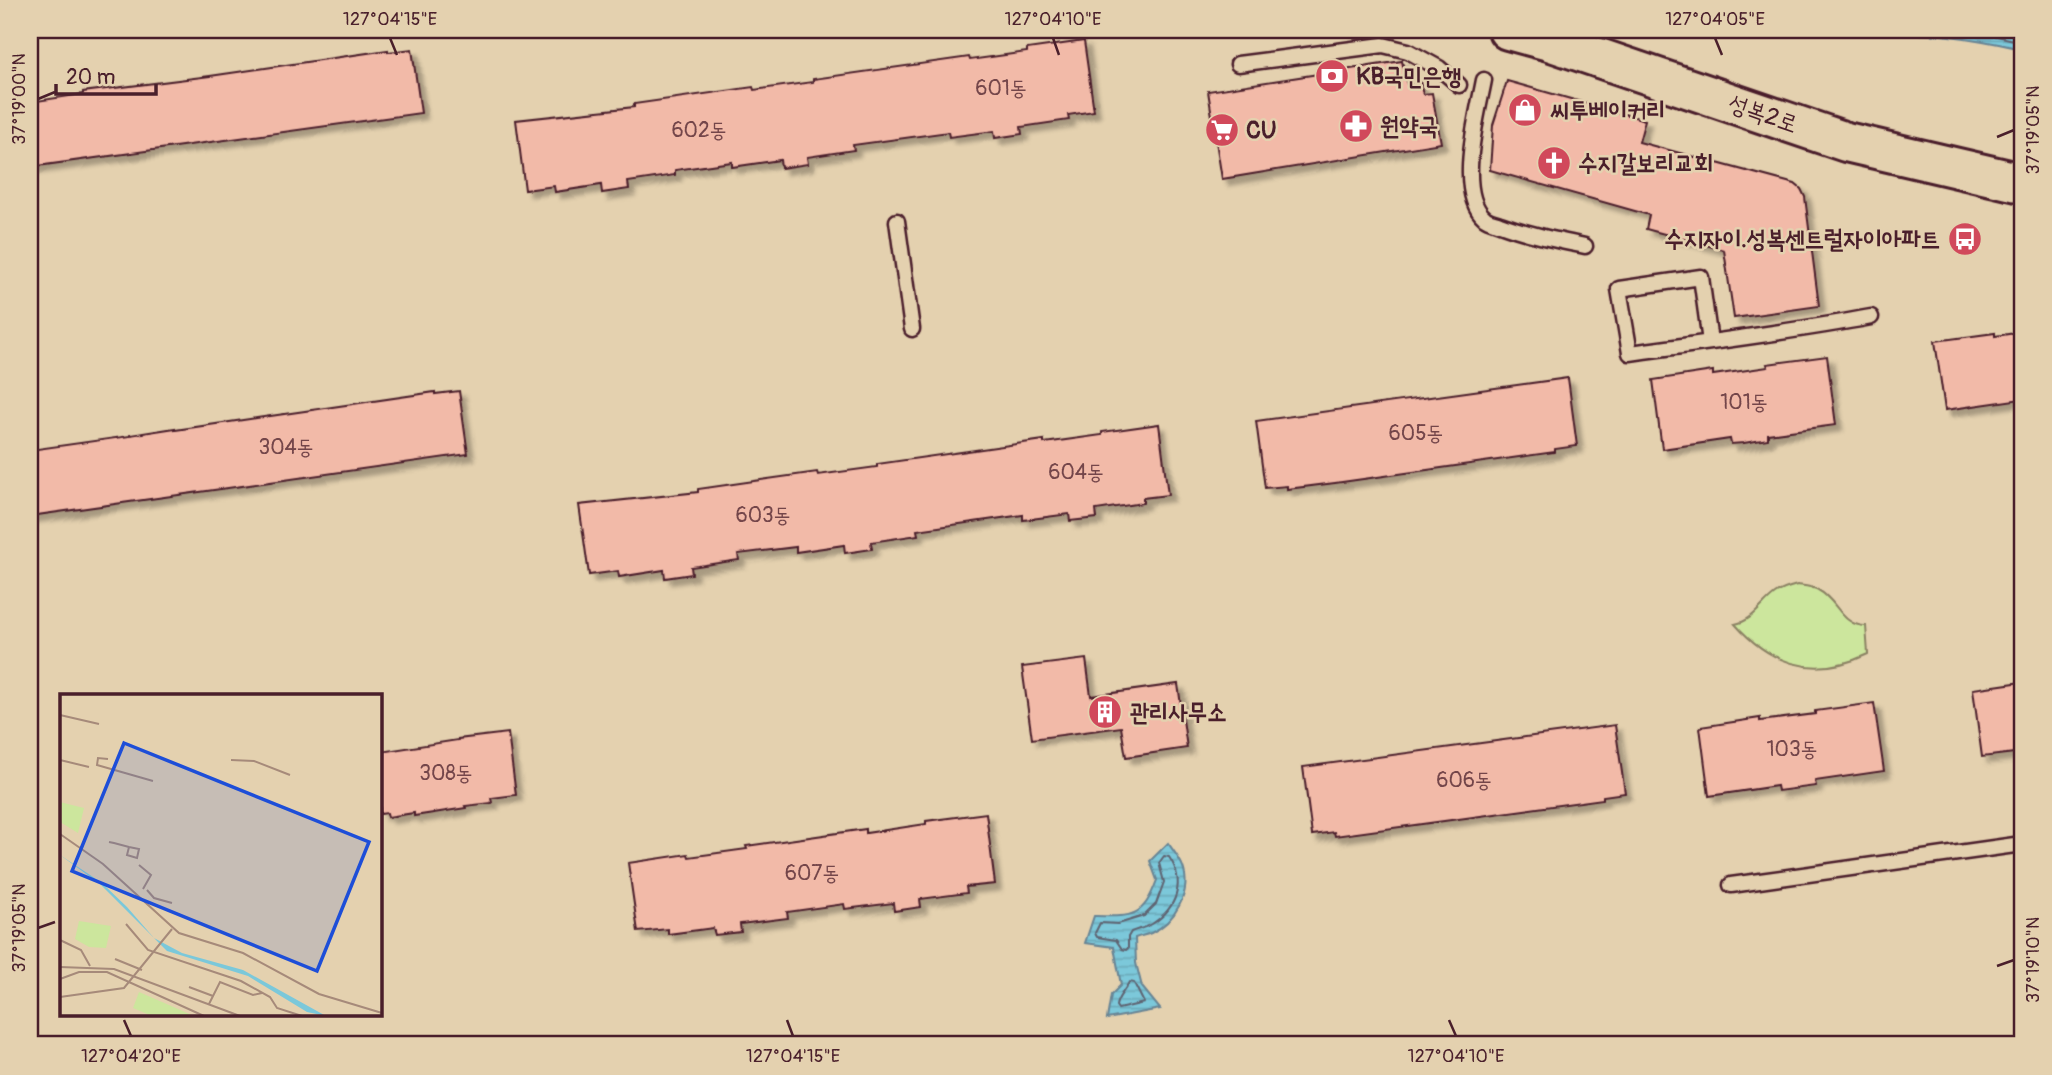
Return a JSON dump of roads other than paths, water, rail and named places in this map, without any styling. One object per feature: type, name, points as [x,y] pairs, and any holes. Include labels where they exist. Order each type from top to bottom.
[{"type":"street","name":"성복2로","points":[[1508,30],[1549,41],[1846,142],[2022,183]]},
{"type":"lane","points":[[1238,64],[1383,45],[1408,51],[1439,68],[1459,85]]},
{"type":"lane","points":[[1484,80],[1472,147],[1470,183],[1475,205],[1486,219],[1522,232],[1584,246]]},
{"type":"lane","points":[[897,221],[912,330]]},
{"type":"lane","points":[[1710,342],[1701,277],[1619,289],[1630,353],[1710,342],[1871,317]]},
{"type":"lane","points":[[1731,885],[2022,844]]},
{"type":"water","points":[[1892,30],[2011,30],[2022,33],[2022,49],[1941,35],[1910,34]]},
{"type":"water","points":[[1168,843],[1183,867],[1183,896],[1167,922],[1151,933],[1135,938],[1136,963],[1142,987],[1160,1009],[1107,1019],[1111,995],[1121,985],[1114,947],[1085,943],[1094,916],[1127,915],[1141,908],[1147,902],[1157,880],[1150,861]]},
{"type":"place","name":"KB국민은행","points":[[1332,76]]},
{"type":"place","name":"씨투베이커리","points":[[1525,110]]},
{"type":"place","name":"원약국","points":[[1356,126]]},
{"type":"place","name":"CU","points":[[1222,130]]},
{"type":"place","name":"수지갈보리교회","points":[[1554,163]]},
{"type":"place","name":"수지자이.성복센트럴자이아파트","points":[[1965,239]]},
{"type":"place","name":"관리사무소","points":[[1105,712]]}]
